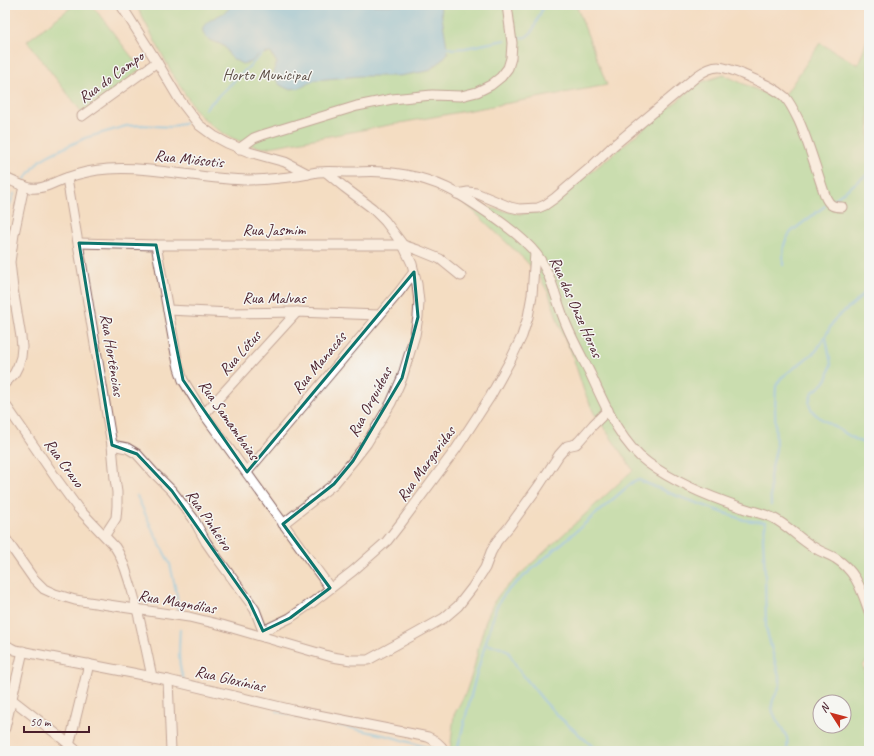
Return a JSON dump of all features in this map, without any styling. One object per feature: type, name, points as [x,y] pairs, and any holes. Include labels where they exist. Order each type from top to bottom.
[{"type":"street","points":[[121,5],[169,84],[199,124],[214,136],[238,149],[285,162],[308,174],[326,172]]},
{"type":"street","points":[[238,149],[254,138],[262,135],[357,106],[392,99],[432,95],[461,96],[477,92],[491,85],[501,77],[508,68],[511,58],[512,43],[507,5]]},
{"type":"street","name":"Rua do Campo","points":[[82,116],[157,62]]},
{"type":"street","points":[[457,194],[468,192],[476,193],[510,207],[519,209],[538,208],[545,205],[697,76],[713,67],[721,67],[735,71],[770,87],[786,99],[794,111],[804,133],[826,198],[830,205],[842,207]]},
{"type":"street","name":"Rua Miósotis","points":[[24,186],[38,188],[87,172],[108,169],[150,170],[214,178],[248,180],[308,174]]},
{"type":"street","name":"Rua das Onze Horas","points":[[326,172],[383,172],[430,180],[457,194],[505,226],[535,253],[545,268],[566,325],[608,410],[624,438],[636,453],[647,462],[671,477],[712,497],[765,514],[792,529],[815,548],[833,557],[852,572],[859,585],[869,611]]},
{"type":"street","name":"Rua Orquídeas","points":[[283,524],[334,484],[367,442],[390,403],[402,378],[415,334],[418,317],[417,284],[414,272],[403,246],[385,221],[372,208],[326,172]]},
{"type":"street","points":[[5,178],[24,186],[10,262],[22,348],[18,366],[14,374],[5,383]]},
{"type":"street","name":"Rua Hortências","points":[[67,178],[112,445],[117,492],[116,518],[105,536]]},
{"type":"street","name":"Rua Jasmim","points":[[79,243],[156,246],[403,246],[418,250],[440,260],[461,276]]},
{"type":"street","name":"Rua Samambaias","points":[[156,246],[176,354],[183,380],[204,414],[330,588]]},
{"type":"street","name":"Rua Margaridas","points":[[263,634],[290,618],[358,567],[387,541],[456,449],[490,397],[522,336],[528,317],[532,295],[535,253]]},
{"type":"street","name":"Rua Manacás","points":[[247,472],[399,292],[414,272]]},
{"type":"street","name":"Rua Malvas","points":[[168,310],[231,313],[297,312],[379,315]]},
{"type":"street","name":"Rua Lótus","points":[[204,414],[297,312]]},
{"type":"street","name":"Rua Cravo","points":[[5,404],[58,482],[77,506],[115,547],[125,566],[137,609],[152,677]]},
{"type":"street","name":"Rua Magnólias","points":[[5,538],[33,578],[44,589],[55,594],[75,600],[189,617],[263,634],[332,656],[351,660],[368,660],[444,618],[458,606],[485,568],[497,541],[538,487],[558,455],[567,446],[576,444],[580,441],[608,410]]},
{"type":"street","name":"Rua Pinheiro","points":[[112,445],[127,448],[138,454],[172,491],[193,518],[215,556],[255,610],[263,634]]},
{"type":"street","name":"Rua Gloxínias","points":[[5,644],[11,648],[23,651],[168,680],[293,710],[428,737],[437,742],[445,751]]},
{"type":"street","points":[[5,728],[8,697],[23,651]]},
{"type":"street","points":[[69,748],[89,664]]},
{"type":"street","points":[[168,680],[171,751]]},
{"type":"street","points":[[8,697],[59,736],[69,748],[78,751]]},
{"type":"highlighted area","points":[[79,243],[156,245],[183,380],[247,472],[414,272],[418,317],[402,378],[353,461],[334,484],[283,524],[330,588],[290,618],[263,631],[249,601],[172,491],[137,454],[112,445]]},
{"type":"green space","points":[[74,5],[92,5],[141,69],[83,114],[27,41]]},
{"type":"green space","name":"Horto Municipal","points":[[136,5],[576,5],[607,85],[264,148],[246,144],[228,136],[212,126],[198,114],[173,75]]},
{"type":"green space","points":[[869,34],[869,600],[862,605],[869,628],[869,659],[863,665],[869,688],[869,751],[450,751],[454,715],[466,692],[474,668],[486,620],[494,602],[501,592],[633,470],[594,413],[584,391],[571,351],[562,333],[549,294],[538,274],[465,203],[520,214],[544,211],[699,83],[724,75],[781,101],[820,43],[858,65]]},
{"type":"water","points":[[231,5],[440,5],[448,53],[440,62],[428,71],[399,76],[360,76],[315,80],[300,88],[288,89],[280,85],[274,77],[273,72],[277,63],[271,53],[262,54],[257,56],[251,62],[242,64],[230,56],[223,46],[209,40],[206,37],[203,32],[205,25],[226,11]]},
{"type":"waterway","points":[[518,38],[526,37],[532,32],[544,5]]},
{"type":"waterway","points":[[445,46],[452,49],[465,48],[505,40]]},
{"type":"waterway","points":[[205,109],[264,52]]},
{"type":"waterway","points":[[25,179],[39,161],[85,138],[126,126],[142,125],[170,127],[185,123]]},
{"type":"waterway","points":[[832,201],[869,173]]},
{"type":"waterway","points":[[5,211],[14,194]]},
{"type":"waterway","points":[[783,265],[786,239],[792,231],[825,206]]},
{"type":"waterway","points":[[771,505],[770,476],[776,449],[776,386],[781,378],[816,351],[834,320],[859,299],[869,287]]},
{"type":"waterway","points":[[865,291],[869,297]]},
{"type":"waterway","points":[[826,338],[831,364],[828,377],[824,383],[812,393],[809,403],[810,407],[820,418],[858,441],[869,444]]},
{"type":"waterway","points":[[457,751],[476,676],[496,608],[501,599],[508,590],[634,481],[639,480],[672,494],[744,520],[766,522],[763,537],[766,628],[780,680],[772,707],[774,715],[787,738],[787,751]]},
{"type":"waterway","points":[[137,496],[170,564],[177,596],[178,610]]},
{"type":"waterway","points":[[180,630],[180,663],[182,676],[185,682]]},
{"type":"waterway","points":[[486,643],[488,645],[501,647],[508,651],[518,669],[544,701],[558,716],[598,751]]},
{"type":"waterway","points":[[277,711],[290,715]]},
{"type":"waterway","points":[[296,716],[388,736],[433,749]]}]
